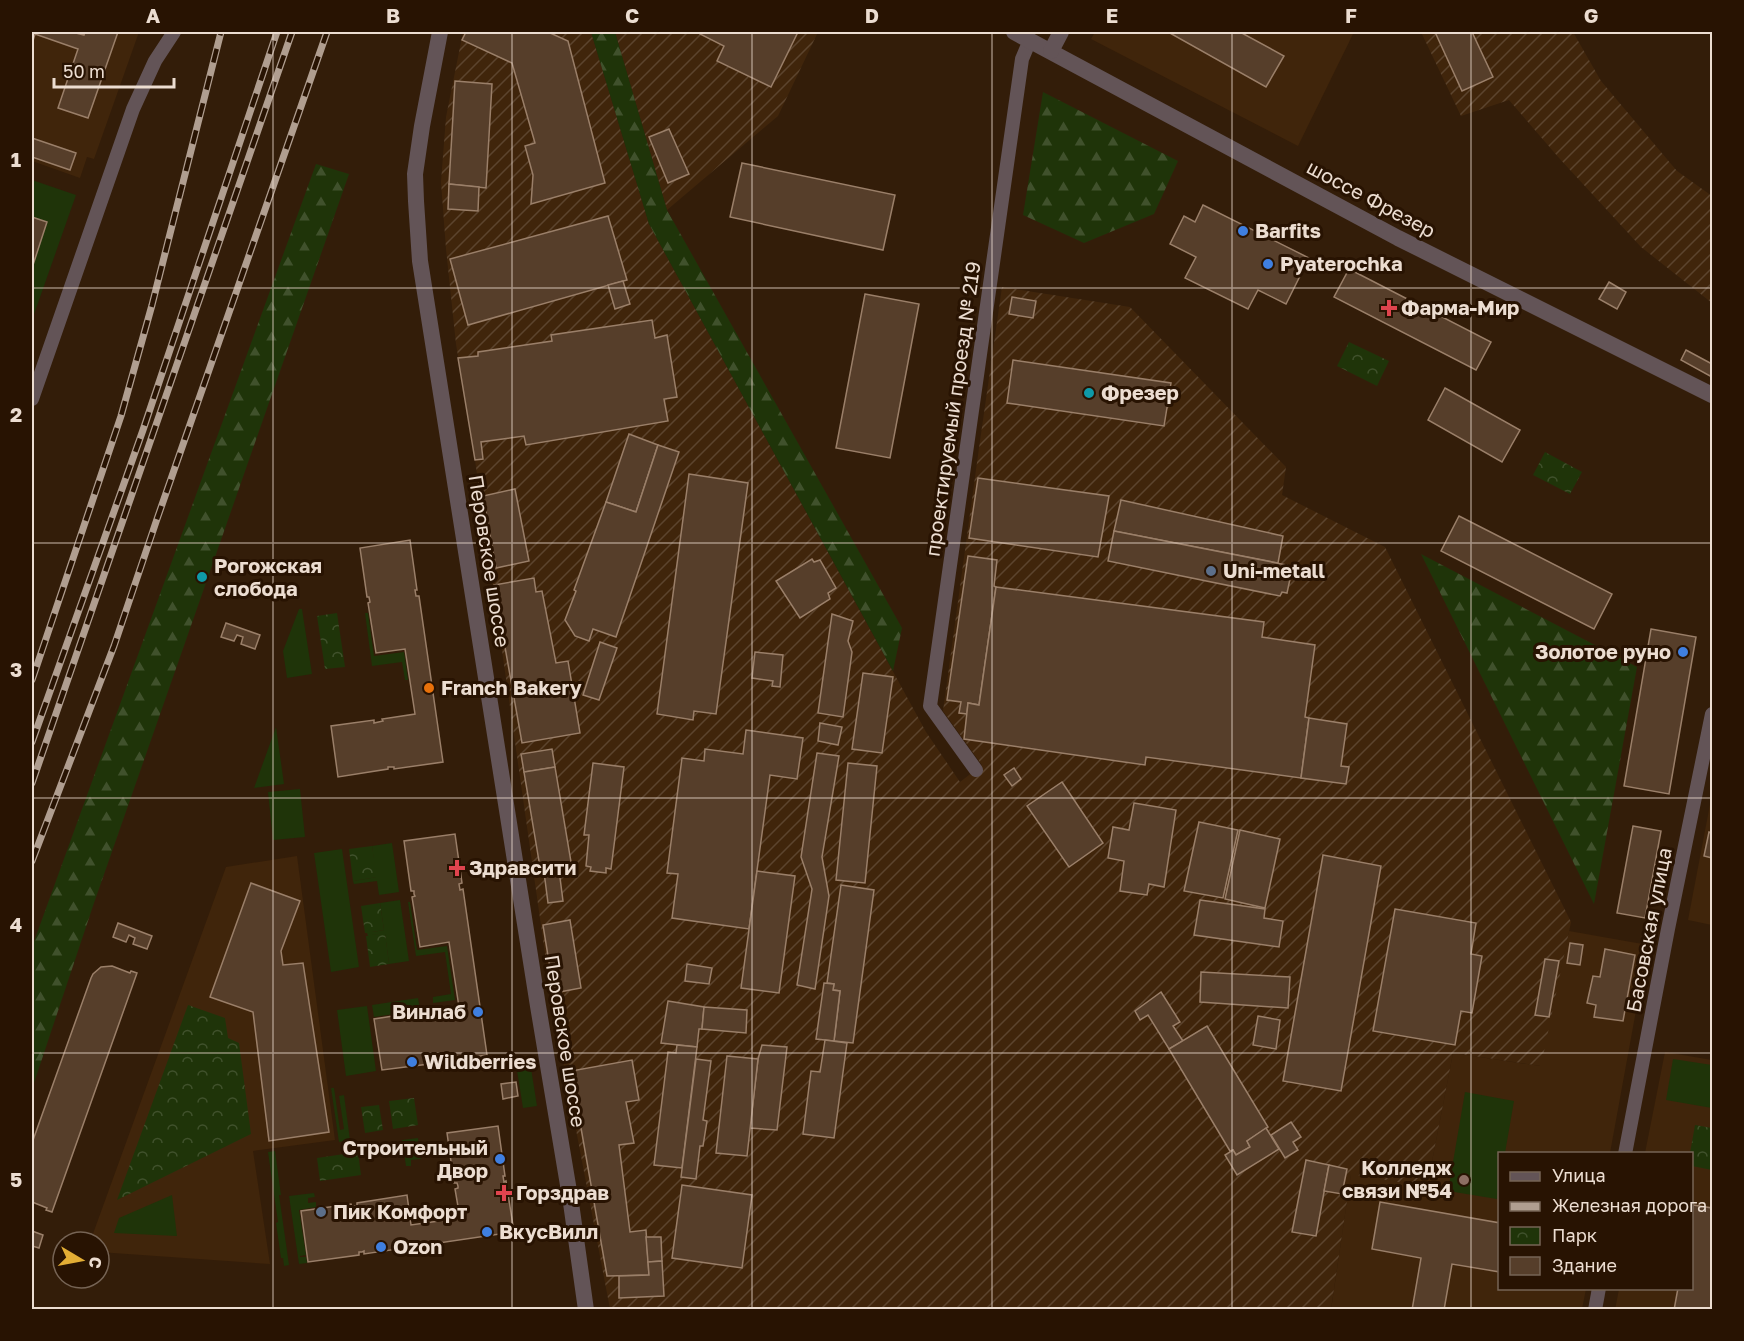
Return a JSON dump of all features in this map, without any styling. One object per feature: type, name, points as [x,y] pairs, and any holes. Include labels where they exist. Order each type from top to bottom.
[{"type":"street","points":[[32,399],[133,109],[155,61],[174,32]]},
{"type":"street","name":"Перовское шоссе","points":[[440,32],[416,166],[420,261],[571,1203],[586,1310]]},
{"type":"street","name":"шоссе Фрезер","points":[[1014,32],[1398,238],[1713,395]]},
{"type":"street","points":[[1051,51],[1061,32]]},
{"type":"street","name":"проектируемый проезд № 219","points":[[976,770],[930,706],[1022,59],[1030,40]]},
{"type":"street","name":"Басовская улица","points":[[1625,1152],[1668,929],[1713,714]]},
{"type":"street","points":[[1595,1310],[1599,1290]]},
{"type":"shaded area","points":[[32,32],[139,32],[94,159],[87,157],[80,178],[32,161]]},
{"type":"shaded area","points":[[463,32],[591,32],[649,224],[926,732],[960,782],[982,765],[943,711],[1002,287],[1130,307],[1286,467],[1282,495],[1385,547],[1571,922],[1541,1066],[1453,1053],[1427,1187],[1351,1174],[1331,1309],[610,1309],[552,1003],[475,460],[456,344],[441,182],[446,117]]},
{"type":"shaded area","points":[[615,32],[818,32],[778,116],[667,210]]},
{"type":"shaded area","points":[[1095,32],[1354,32],[1298,146],[1091,39]]},
{"type":"shaded area","points":[[1421,32],[1573,32],[1601,81],[1677,171],[1712,196],[1712,303],[1641,247],[1509,100],[1461,116]]},
{"type":"shaded area","points":[[1712,794],[1712,925],[1688,920]]},
{"type":"shaded area","points":[[297,856],[335,1140],[253,1151],[270,1264],[111,1253],[111,1230],[94,1230],[226,867]]},
{"type":"shaded area","name":"Колледж связи №54","points":[[1569,931],[1648,945],[1610,1152],[1498,1152],[1498,1290],[1586,1290],[1582,1309],[1331,1310],[1351,1173],[1427,1187],[1453,1053],[1540,1066]]},
{"type":"shaded area","points":[[1665,1052],[1712,1060],[1712,1309],[1615,1310],[1619,1290],[1693,1290],[1693,1152],[1645,1152]]},
{"type":"green space","points":[[591,32],[615,32],[667,210],[902,628],[893,671],[649,224]]},
{"type":"green space","points":[[1043,92],[1178,161],[1154,214],[1084,243],[1023,215]]},
{"type":"green space","points":[[316,164],[349,174],[94,903],[32,1089],[32,947]]},
{"type":"green space","points":[[32,180],[76,195],[32,320]]},
{"type":"green space","points":[[1349,342],[1389,361],[1377,386],[1337,366]]},
{"type":"green space","points":[[1545,452],[1582,472],[1570,494],[1533,475]]},
{"type":"green space","points":[[1421,554],[1637,667],[1594,904]]},
{"type":"green space","points":[[299,609],[302,609],[312,674],[287,678],[283,651]]},
{"type":"green space","points":[[337,613],[345,667],[325,669],[317,616]]},
{"type":"green space","points":[[365,613],[368,613],[374,656],[404,652],[408,680],[405,680],[402,662],[372,666]]},
{"type":"green space","points":[[276,727],[284,784],[254,788]]},
{"type":"green space","points":[[300,789],[305,837],[273,840],[268,792]]},
{"type":"green space","points":[[392,843],[399,892],[379,895],[377,881],[354,884],[353,881],[376,877],[372,846]]},
{"type":"green space","points":[[372,846],[377,877],[353,881],[349,849]]},
{"type":"green space","points":[[342,849],[359,967],[331,972],[314,853]]},
{"type":"green space","points":[[400,900],[409,961],[389,964],[385,934],[372,935],[372,932],[384,930],[380,903]]},
{"type":"green space","points":[[408,902],[410,902],[417,950],[447,946],[455,1000],[433,1003],[433,997],[451,994],[445,952],[416,956]]},
{"type":"green space","points":[[380,903],[384,930],[372,932],[372,935],[385,933],[389,964],[370,967],[366,936],[368,936],[365,933],[361,906]]},
{"type":"green space","points":[[418,998],[420,1010],[374,1017],[372,1005]]},
{"type":"green space","points":[[188,1005],[225,1018],[228,1038],[239,1043],[251,1134],[117,1200]]},
{"type":"green space","points":[[367,1006],[376,1071],[346,1076],[337,1010]]},
{"type":"green space","points":[[1673,1059],[1712,1065],[1712,1108],[1666,1100]]},
{"type":"green space","points":[[530,1062],[537,1106],[523,1108],[516,1064]]},
{"type":"green space","points":[[331,1088],[334,1088],[340,1130],[344,1129],[339,1096],[344,1095],[350,1140],[339,1142]]},
{"type":"green space","points":[[1465,1092],[1514,1101],[1505,1152],[1498,1152],[1497,1199],[1448,1191]]},
{"type":"green space","points":[[414,1098],[418,1125],[393,1129],[389,1101]]},
{"type":"green space","points":[[379,1105],[383,1130],[365,1133],[361,1107]]},
{"type":"green space","points":[[1695,1125],[1712,1128],[1712,1170],[1693,1166],[1693,1152],[1690,1152]]},
{"type":"green space","points":[[418,1138],[421,1159],[411,1160],[411,1166],[406,1166],[402,1140]]},
{"type":"green space","points":[[275,1151],[289,1265],[284,1266],[276,1223],[278,1222],[268,1152]]},
{"type":"green space","points":[[358,1152],[361,1175],[320,1181],[317,1158]]},
{"type":"green space","points":[[314,1193],[315,1197],[308,1198],[308,1203],[316,1202],[316,1207],[299,1210],[306,1255],[300,1257],[306,1257],[307,1263],[299,1264],[289,1196]]},
{"type":"green space","points":[[172,1195],[177,1236],[114,1233],[119,1218]]},
{"type":"building","points":[[32,32],[72,32],[84,35],[85,32],[118,32],[88,118],[58,108],[78,49],[35,34],[32,44]]},
{"type":"building","points":[[466,32],[548,32],[568,41],[605,183],[531,204],[533,175],[525,146],[535,143],[512,63],[462,40]]},
{"type":"building","points":[[701,32],[798,32],[771,87],[717,61],[724,46],[700,34]]},
{"type":"building","points":[[1168,32],[1240,32],[1284,56],[1266,87]]},
{"type":"building","points":[[1435,32],[1472,32],[1493,77],[1462,91]]},
{"type":"building","points":[[455,81],[492,84],[486,188],[449,184]]},
{"type":"building","points":[[669,129],[689,174],[668,183],[649,137]]},
{"type":"building","points":[[32,138],[76,153],[70,170],[32,157]]},
{"type":"building","points":[[742,163],[895,195],[883,250],[730,217]]},
{"type":"building","points":[[449,184],[479,187],[478,211],[448,209]]},
{"type":"building","points":[[1203,205],[1309,258],[1286,304],[1258,290],[1248,309],[1185,278],[1196,257],[1170,244],[1184,216],[1195,222]]},
{"type":"building","points":[[608,216],[627,280],[468,325],[450,259]]},
{"type":"building","points":[[32,217],[47,222],[32,268]]},
{"type":"building","points":[[1349,269],[1491,342],[1476,370],[1334,297]]},
{"type":"building","points":[[623,281],[630,304],[615,309],[608,285]]},
{"type":"building","points":[[1609,282],[1626,292],[1617,309],[1599,299]]},
{"type":"building","points":[[865,294],[919,304],[890,458],[836,448]]},
{"type":"building","points":[[1012,297],[1036,301],[1033,318],[1009,314]]},
{"type":"building","points":[[652,320],[655,338],[667,335],[677,397],[664,399],[668,421],[526,445],[524,436],[481,442],[483,459],[475,460],[458,358],[478,356],[478,352],[552,341],[551,335]]},
{"type":"building","points":[[1686,350],[1712,364],[1710,376],[1681,360]]},
{"type":"building","name":"Фрезер","points":[[1013,360],[1171,383],[1164,426],[1007,403]]},
{"type":"building","points":[[1445,388],[1520,430],[1502,462],[1428,420]]},
{"type":"building","points":[[629,434],[658,445],[636,512],[606,502]]},
{"type":"building","points":[[658,445],[679,452],[616,637],[593,629],[589,641],[575,636],[565,620],[606,502],[636,512]]},
{"type":"building","points":[[689,474],[748,483],[716,714],[694,711],[693,720],[657,714]]},
{"type":"building","points":[[978,478],[1109,496],[1098,557],[969,538]]},
{"type":"building","points":[[515,489],[529,561],[496,568],[483,496]]},
{"type":"building","points":[[1121,500],[1283,536],[1278,563],[1114,531]]},
{"type":"building","points":[[1459,516],[1612,594],[1594,629],[1441,551]]},
{"type":"building","points":[[1114,531],[1287,565],[1284,578],[1290,579],[1287,593],[1282,592],[1280,596],[1108,561]]},
{"type":"building","points":[[410,540],[417,590],[415,590],[416,596],[419,596],[443,762],[394,769],[394,767],[388,767],[388,769],[338,777],[331,726],[374,720],[374,723],[383,721],[382,719],[415,714],[405,649],[376,653],[360,548]]},
{"type":"building","points":[[968,556],[997,560],[994,586],[996,587],[979,705],[968,703],[967,714],[959,713],[961,702],[947,700]]},
{"type":"building","points":[[812,559],[814,562],[820,560],[836,588],[828,593],[830,599],[800,618],[776,581]]},
{"type":"building","points":[[534,578],[536,592],[542,591],[556,663],[568,661],[580,733],[522,743],[494,585]]},
{"type":"building","points":[[996,587],[1264,622],[1262,637],[1315,645],[1305,717],[1309,718],[1301,778],[1146,757],[1145,765],[964,739],[968,703],[979,705]]},
{"type":"building","points":[[832,614],[853,621],[848,641],[852,652],[843,717],[818,713]]},
{"type":"building","points":[[226,623],[260,635],[255,649],[241,644],[243,637],[237,635],[234,641],[221,637]]},
{"type":"building","points":[[1651,629],[1696,637],[1669,794],[1624,786]]},
{"type":"building","points":[[600,642],[617,648],[599,700],[583,695]]},
{"type":"building","points":[[755,652],[783,655],[780,687],[772,686],[773,681],[752,678]]},
{"type":"building","points":[[863,673],[893,677],[882,753],[852,749]]},
{"type":"building","points":[[1309,718],[1347,724],[1341,766],[1349,767],[1346,784],[1301,778]]},
{"type":"building","points":[[820,723],[842,727],[838,745],[818,741]]},
{"type":"building","points":[[746,730],[803,738],[797,779],[770,775],[749,929],[672,918],[678,874],[667,873],[682,758],[704,761],[705,749],[743,754]]},
{"type":"building","points":[[552,749],[555,767],[524,772],[521,754]]},
{"type":"building","points":[[817,753],[839,756],[822,857],[829,896],[815,989],[797,985],[812,889],[801,857]]},
{"type":"building","points":[[593,763],[624,767],[611,869],[606,868],[606,873],[590,871],[591,867],[586,866],[589,835],[584,835]]},
{"type":"building","points":[[848,763],[877,766],[865,883],[836,880]]},
{"type":"building","points":[[555,767],[572,868],[541,873],[524,772]]},
{"type":"building","points":[[1014,768],[1021,779],[1012,786],[1004,775]]},
{"type":"building","points":[[1062,782],[1103,843],[1069,867],[1027,806]]},
{"type":"building","points":[[1134,803],[1176,810],[1164,887],[1149,884],[1147,895],[1120,891],[1124,861],[1108,858],[1113,827],[1129,830]]},
{"type":"building","points":[[1199,822],[1238,830],[1223,898],[1184,891]]},
{"type":"building","points":[[1633,826],[1661,831],[1645,918],[1617,913]]},
{"type":"building","points":[[1240,830],[1280,839],[1265,908],[1225,899]]},
{"type":"building","points":[[1709,832],[1712,833],[1712,858],[1704,856]]},
{"type":"building","points":[[455,834],[462,883],[459,884],[460,890],[463,889],[487,1055],[438,1062],[437,1059],[429,1061],[429,1064],[382,1070],[374,1019],[419,1012],[419,1016],[428,1014],[427,1011],[459,1007],[449,942],[420,947],[412,897],[415,896],[414,891],[411,891],[404,841]]},
{"type":"building","points":[[1323,855],[1381,866],[1341,1091],[1283,1081]]},
{"type":"building","points":[[559,870],[563,901],[548,903],[544,872]]},
{"type":"building","points":[[757,871],[795,876],[779,993],[741,988]]},
{"type":"building","points":[[251,883],[300,901],[281,951],[283,965],[303,963],[329,1132],[269,1141],[253,1012],[210,997]]},
{"type":"building","points":[[841,885],[874,890],[853,1043],[834,1041],[840,991],[833,990],[834,984],[827,983]]},
{"type":"building","points":[[1200,900],[1265,909],[1264,918],[1283,921],[1279,947],[1194,935]]},
{"type":"building","points":[[1395,909],[1476,923],[1471,954],[1482,956],[1472,1013],[1461,1011],[1455,1045],[1373,1031]]},
{"type":"building","points":[[570,920],[581,988],[554,993],[543,925]]},
{"type":"building","points":[[118,923],[152,936],[147,949],[133,944],[135,938],[129,935],[126,942],[113,937]]},
{"type":"building","points":[[1570,943],[1583,945],[1580,965],[1567,963]]},
{"type":"building","points":[[1605,949],[1635,955],[1623,1021],[1594,1017],[1596,1005],[1587,1003],[1593,976],[1600,977]]},
{"type":"building","points":[[1545,959],[1559,961],[1549,1017],[1535,1015]]},
{"type":"building","points":[[687,964],[712,968],[709,984],[685,981]]},
{"type":"building","points":[[112,966],[130,973],[131,971],[137,973],[52,1212],[32,1202],[32,1143],[91,978],[101,967]]},
{"type":"building","points":[[1201,972],[1290,977],[1288,1008],[1200,1002]]},
{"type":"building","points":[[824,983],[834,984],[833,990],[840,991],[834,1041],[816,1039]]},
{"type":"building","points":[[1161,992],[1180,1022],[1173,1026],[1183,1041],[1169,1049],[1148,1015],[1140,1020],[1135,1011]]},
{"type":"building","points":[[668,1001],[704,1007],[702,1029],[699,1029],[697,1047],[661,1043]]},
{"type":"building","points":[[704,1007],[747,1010],[746,1033],[702,1029]]},
{"type":"building","points":[[1258,1016],[1280,1020],[1276,1049],[1253,1045]]},
{"type":"building","points":[[1207,1026],[1268,1127],[1247,1141],[1250,1147],[1236,1155],[1233,1150],[1230,1151],[1169,1049]]},
{"type":"building","points":[[825,1040],[847,1043],[834,1138],[803,1134],[811,1071],[820,1072]]},
{"type":"building","points":[[677,1045],[697,1047],[682,1168],[654,1165],[668,1052],[676,1053]]},
{"type":"building","points":[[762,1045],[787,1047],[777,1130],[750,1128],[758,1059]]},
{"type":"building","points":[[727,1056],[758,1059],[747,1156],[716,1153]]},
{"type":"building","points":[[696,1059],[711,1061],[703,1120],[707,1121],[703,1146],[700,1146],[696,1179],[681,1177]]},
{"type":"building","points":[[632,1060],[639,1100],[626,1102],[634,1143],[619,1145],[630,1232],[646,1230],[649,1275],[607,1276],[571,1071]]},
{"type":"building","points":[[516,1082],[518,1096],[503,1099],[501,1084]]},
{"type":"building","points":[[1291,1122],[1301,1137],[1293,1142],[1298,1150],[1285,1158],[1271,1135]]},
{"type":"building","points":[[498,1126],[505,1176],[503,1176],[504,1182],[506,1181],[514,1232],[364,1254],[364,1251],[359,1252],[359,1255],[308,1262],[301,1211],[351,1204],[352,1207],[357,1206],[357,1203],[407,1195],[411,1225],[460,1218],[455,1189],[458,1186],[454,1183],[447,1133]]},
{"type":"building","points":[[1266,1128],[1279,1149],[1237,1175],[1225,1155],[1233,1150],[1236,1155],[1250,1147],[1247,1141]]},
{"type":"building","points":[[1306,1160],[1329,1165],[1316,1236],[1292,1232]]},
{"type":"building","points":[[1329,1165],[1347,1169],[1342,1194],[1324,1191]]},
{"type":"building","points":[[682,1185],[752,1195],[742,1268],[672,1258]]},
{"type":"building","points":[[1380,1202],[1498,1223],[1498,1272],[1452,1264],[1444,1310],[1412,1310],[1421,1258],[1372,1249]]},
{"type":"building","points":[[1693,1205],[1712,1208],[1712,1310],[1674,1310],[1678,1290],[1693,1290]]},
{"type":"building","points":[[32,1231],[43,1235],[39,1248],[32,1246]]},
{"type":"building","points":[[646,1237],[661,1237],[662,1261],[648,1262]]},
{"type":"building","points":[[662,1261],[664,1296],[619,1298],[619,1276],[649,1275],[648,1262]]},
{"type":"railway","points":[[32,680],[121,416],[152,305],[221,32]]},
{"type":"railway","points":[[32,742],[143,430],[277,32]]},
{"type":"railway","points":[[32,783],[292,32]]},
{"type":"railway","points":[[32,861],[114,646],[327,32]]},
{"type":"place","name":"Barfits","points":[[1243,231]]},
{"type":"place","name":"Pyaterochka","points":[[1268,264]]},
{"type":"place","name":"Фарма-Мир","points":[[1389,308]]},
{"type":"place","name":"Фрезер","points":[[1089,393]]},
{"type":"place","name":"Uni-metall","points":[[1211,571]]},
{"type":"place","name":"Рогожская слобода","points":[[202,577]]},
{"type":"place","name":"Золотое руно","points":[[1683,652]]},
{"type":"place","name":"Franch Bakery","points":[[429,688]]},
{"type":"place","name":"Здравсити","points":[[457,868]]},
{"type":"place","name":"Винлаб","points":[[478,1012]]},
{"type":"place","name":"Wildberries","points":[[412,1062]]},
{"type":"place","name":"Строительный Двор","points":[[500,1159]]},
{"type":"place","name":"Колледж связи №54","points":[[1464,1180]]},
{"type":"place","name":"Горздрав","points":[[504,1193]]},
{"type":"place","name":"Пик Комфорт","points":[[321,1212]]},
{"type":"place","name":"ВкусВилл","points":[[487,1232]]},
{"type":"place","name":"Ozon","points":[[381,1247]]}]
